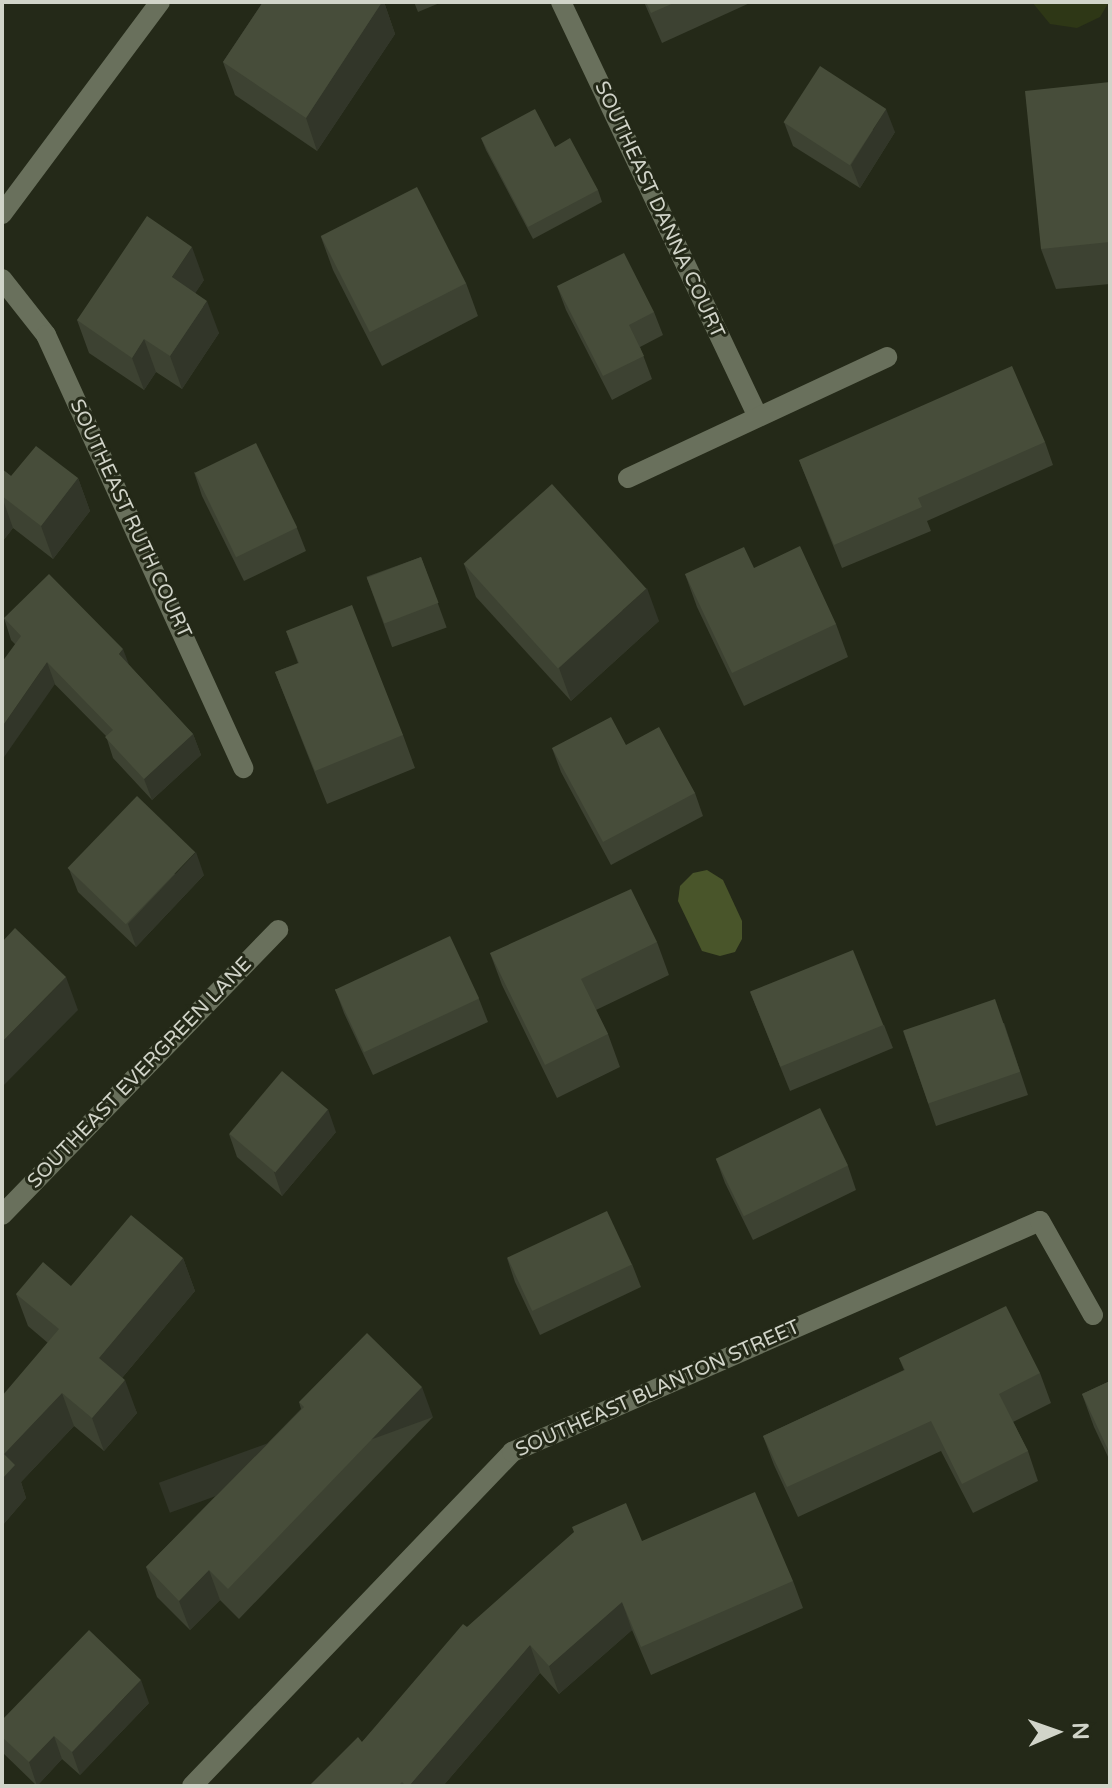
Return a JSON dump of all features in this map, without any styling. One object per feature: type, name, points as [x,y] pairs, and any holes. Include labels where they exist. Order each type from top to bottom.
[{"type":"street","points":[[2,214],[160,2]]},
{"type":"street","name":"SOUTHEAST DANNA COURT","points":[[561,2],[758,417]]},
{"type":"street","name":"SOUTHEAST RUTH COURT","points":[[2,279],[46,335],[243,768]]},
{"type":"street","points":[[628,478],[887,357]]},
{"type":"street","name":"SOUTHEAST EVERGREEN LANE","points":[[2,1215],[278,930]]},
{"type":"street","name":"SOUTHEAST BLANTON STREET","points":[[192,1786],[512,1452],[1040,1221],[1093,1315]]},
{"type":"shaded area","points":[[1032,2],[1109,2],[1100,17],[1077,28],[1050,24]]},
{"type":"shaded area","points":[[707,870],[723,880],[742,921],[742,939],[735,952],[720,956],[702,951],[678,901],[680,886],[693,873]]},
{"type":"building","points":[[263,2],[382,2],[306,118],[223,62]]},
{"type":"building","points":[[646,2],[676,2],[651,13]]},
{"type":"building","points":[[820,66],[886,109],[850,165],[784,122]]},
{"type":"building","points":[[1110,82],[1110,242],[1041,249],[1025,91]]},
{"type":"building","points":[[535,109],[555,147],[570,138],[598,190],[528,227],[481,138]]},
{"type":"building","points":[[417,187],[466,283],[370,332],[321,236]]},
{"type":"building","points":[[147,216],[192,247],[172,277],[207,301],[170,356],[144,339],[132,358],[77,320]]},
{"type":"building","points":[[624,253],[654,312],[629,325],[644,356],[603,376],[557,286]]},
{"type":"building","points":[[1012,366],[1045,442],[918,498],[922,507],[834,545],[799,460]]},
{"type":"building","points":[[256,443],[297,527],[236,557],[195,473]]},
{"type":"building","points":[[36,446],[78,478],[41,526],[2,496],[2,469],[11,476]]},
{"type":"building","points":[[552,484],[646,589],[558,668],[464,564]]},
{"type":"building","points":[[800,546],[836,624],[732,673],[685,574],[744,547],[754,568]]},
{"type":"building","points":[[421,557],[439,603],[384,624],[367,578]]},
{"type":"building","points":[[49,574],[123,649],[119,654],[193,734],[144,779],[105,737],[113,730],[47,662],[2,727],[2,662],[21,636],[4,618]]},
{"type":"building","points":[[352,605],[403,735],[315,771],[275,672],[299,663],[286,631]]},
{"type":"building","points":[[611,717],[626,745],[659,727],[695,793],[603,842],[552,748]]},
{"type":"building","points":[[137,796],[195,852],[126,924],[68,868]]},
{"type":"building","points":[[631,889],[657,942],[581,979],[608,1034],[545,1065],[490,953]]},
{"type":"building","points":[[15,928],[66,977],[2,1042],[2,942]]},
{"type":"building","points":[[450,936],[479,999],[364,1052],[335,990]]},
{"type":"building","points":[[853,950],[883,1025],[780,1067],[750,992]]},
{"type":"building","points":[[995,999],[1020,1072],[928,1103],[903,1031]]},
{"type":"building","points":[[282,1071],[328,1110],[275,1172],[229,1134]]},
{"type":"building","points":[[820,1108],[848,1166],[744,1216],[716,1159]]},
{"type":"building","points":[[607,1211],[632,1264],[532,1311],[507,1257]]},
{"type":"building","points":[[131,1215],[183,1258],[99,1358],[125,1380],[92,1418],[62,1393],[4,1454],[15,1465],[2,1479],[2,1396],[59,1329],[16,1294],[43,1262],[71,1286]]},
{"type":"building","points":[[1006,1306],[1040,1373],[999,1394],[1028,1451],[962,1484],[931,1421],[787,1487],[763,1436],[905,1370],[899,1358]]},
{"type":"building","points":[[367,1333],[422,1387],[228,1589],[209,1570],[179,1601],[146,1567],[304,1407],[299,1402]]},
{"type":"building","points":[[1110,1381],[1110,1454],[1082,1394]]},
{"type":"building","points":[[755,1492],[793,1581],[641,1647],[622,1602],[549,1666],[530,1645],[409,1786],[402,1782],[398,1786],[309,1786],[358,1737],[362,1742],[463,1624],[467,1627],[574,1532],[572,1527],[626,1503],[642,1541]]},
{"type":"building","points":[[89,1630],[141,1680],[72,1752],[54,1736],[29,1762],[2,1737],[2,1720]]}]
